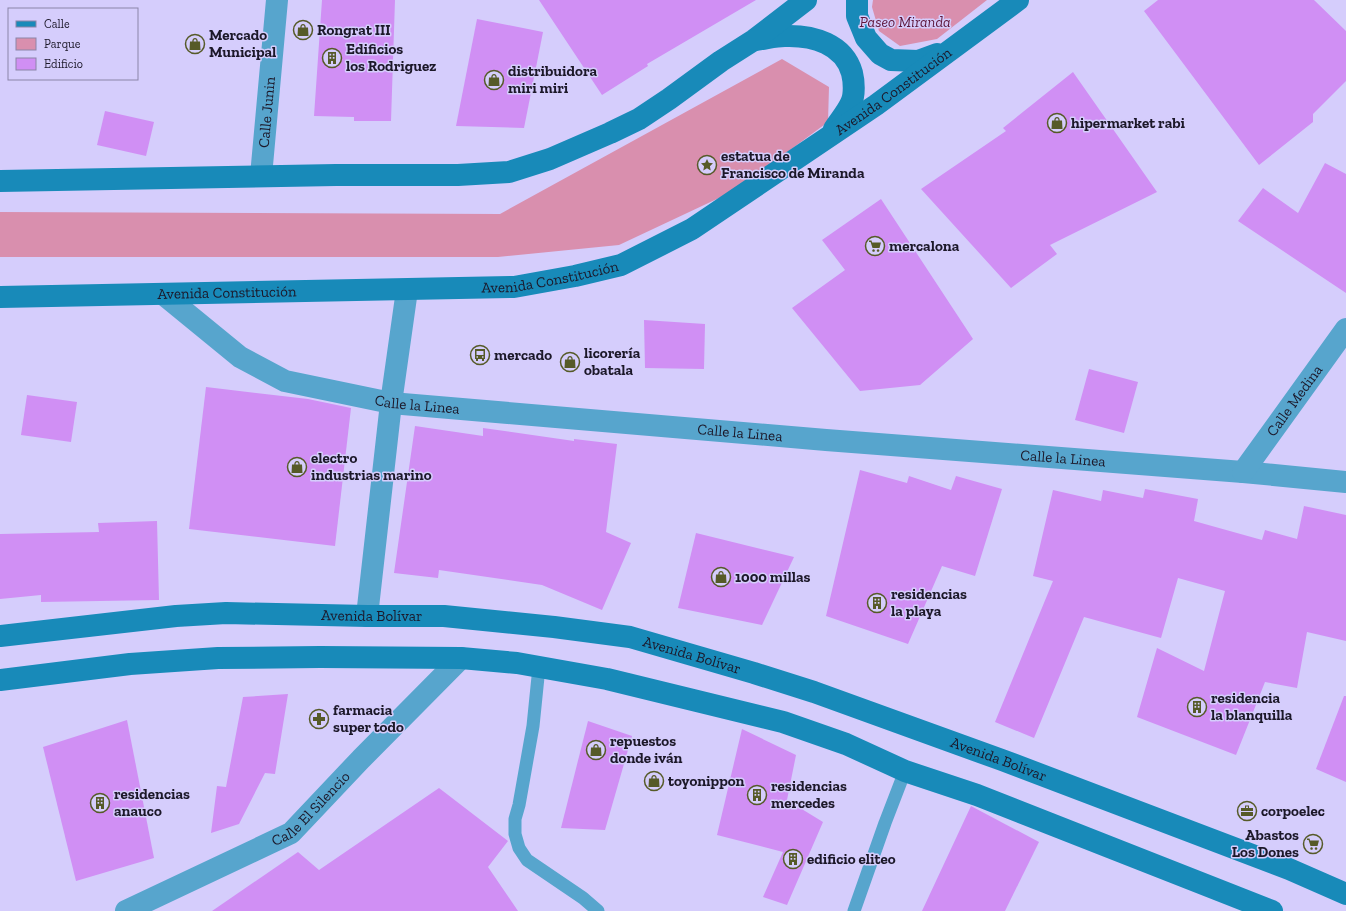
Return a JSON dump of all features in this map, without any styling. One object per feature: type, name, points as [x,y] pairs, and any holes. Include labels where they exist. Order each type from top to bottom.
[{"type":"street","name":"Calle Junin","points":[[261,176],[277,0]]},
{"type":"street","points":[[0,181],[261,176],[458,175],[509,172],[550,159],[639,119],[721,61],[754,40],[806,0]]},
{"type":"street","points":[[857,0],[858,16],[866,38],[880,54],[890,60],[918,61],[953,47]]},
{"type":"street","name":"Avenida Constitución","points":[[0,297],[514,287],[575,276],[621,265],[692,229],[826,140],[1018,0]]},
{"type":"street","points":[[754,40],[785,36],[816,39],[829,44],[841,52],[849,64],[854,81],[852,102],[826,140]]},
{"type":"street","points":[[367,616],[391,402],[407,290]]},
{"type":"street","name":"Calle la Linea","points":[[163,294],[240,357],[285,381],[391,402],[826,440],[1243,472],[1346,482]]},
{"type":"street","name":"Calle Medina","points":[[1243,472],[1346,329]]},
{"type":"street","name":"Avenida Bolívar","points":[[0,636],[176,616],[226,612],[367,616],[444,616],[554,627],[630,637],[814,692],[1002,760],[1289,869],[1346,894]]},
{"type":"street","points":[[0,680],[130,664],[218,658],[320,656],[461,658],[517,663],[607,680],[783,722],[846,744],[905,771],[977,795],[1272,911]]},
{"type":"street","name":"Calle El Silencio","points":[[126,911],[291,833],[361,759],[461,658]]},
{"type":"lane","points":[[539,667],[533,726],[519,805],[515,819],[515,834],[519,848],[528,860],[583,898],[598,911]]},
{"type":"lane","points":[[854,911],[905,771]]},
{"type":"green space","name":"Paseo Miranda","points":[[873,0],[987,0],[937,39],[900,46],[879,31],[872,7]]},
{"type":"green space","points":[[782,59],[829,87],[828,122],[736,190],[619,245],[498,257],[0,257],[0,212],[500,214]]},
{"type":"building","points":[[322,0],[395,0],[391,121],[354,121],[354,117],[314,116]]},
{"type":"building","points":[[539,0],[756,0],[647,64],[648,66],[602,95]]},
{"type":"building","points":[[1158,0],[1314,0],[1346,31],[1346,81],[1313,114],[1313,122],[1259,165],[1144,11]]},
{"type":"building","points":[[477,19],[543,32],[524,128],[456,126]]},
{"type":"building","points":[[1073,72],[1157,192],[1050,245],[1057,254],[1011,288],[921,189],[1006,131],[1003,128]]},
{"type":"building","points":[[105,111],[154,122],[146,156],[97,145]]},
{"type":"building","points":[[1325,163],[1346,174],[1346,293],[1238,221],[1263,188],[1298,213]]},
{"type":"building","points":[[881,199],[973,339],[920,385],[860,391],[792,308],[845,270],[822,240]]},
{"type":"building","points":[[644,320],[705,324],[704,369],[645,368]]},
{"type":"building","points":[[1089,369],[1138,382],[1124,433],[1075,420]]},
{"type":"building","points":[[206,387],[308,399],[351,408],[335,546],[189,529]]},
{"type":"building","points":[[27,395],[77,402],[71,442],[21,435]]},
{"type":"building","points":[[415,426],[483,436],[483,428],[574,441],[574,439],[617,444],[606,532],[631,543],[602,610],[542,585],[439,570],[438,578],[394,573]]},
{"type":"building","points":[[860,470],[907,483],[909,476],[951,490],[956,476],[1002,489],[975,576],[942,566],[908,644],[826,616]]},
{"type":"building","points":[[1145,489],[1198,499],[1194,521],[1262,540],[1265,530],[1297,539],[1304,506],[1346,515],[1346,641],[1307,632],[1297,688],[1265,682],[1236,755],[1137,717],[1157,648],[1204,671],[1225,591],[1178,578],[1161,638],[1084,617],[1034,738],[995,722],[1053,581],[1033,576],[1053,490],[1101,501],[1103,490],[1143,498]]},
{"type":"building","points":[[157,521],[159,600],[41,602],[41,595],[0,599],[0,534],[99,532],[98,523]]},
{"type":"building","points":[[696,533],[794,557],[762,625],[678,608]]},
{"type":"building","points":[[288,694],[275,774],[265,773],[239,824],[211,833],[217,786],[226,787],[243,697]]},
{"type":"building","points":[[1344,696],[1346,696],[1346,782],[1316,769]]},
{"type":"building","name":"residencias anauco","points":[[127,720],[154,858],[76,881],[43,747]]},
{"type":"building","points":[[588,721],[632,736],[605,830],[561,828]]},
{"type":"building","name":"residencias mercedes","points":[[742,729],[796,755],[787,800],[823,822],[787,905],[763,897],[783,852],[717,835]]},
{"type":"building","points":[[439,788],[508,841],[488,867],[518,911],[212,911],[298,852],[319,870]]},
{"type":"building","points":[[971,806],[1039,842],[1005,911],[922,911]]},
{"type":"place","name":"Rongrat III","points":[[303,30]]},
{"type":"place","name":"Mercado Municipal","points":[[195,44]]},
{"type":"place","name":"Edificios los Rodriguez","points":[[332,58]]},
{"type":"place","name":"distribuidora miri miri","points":[[494,80]]},
{"type":"place","name":"hipermarket rabi","points":[[1057,123]]},
{"type":"place","name":"estatua de Francisco de Miranda","points":[[707,165]]},
{"type":"place","name":"mercalona","points":[[875,246]]},
{"type":"place","name":"mercado","points":[[480,355]]},
{"type":"place","name":"licorería obatala","points":[[570,362]]},
{"type":"place","name":"electro industrias marino","points":[[297,467]]},
{"type":"place","name":"1000 millas","points":[[721,577]]},
{"type":"place","name":"residencias la playa","points":[[877,603]]},
{"type":"place","name":"residencia la blanquilla","points":[[1197,707]]},
{"type":"place","name":"farmacia super todo","points":[[319,719]]},
{"type":"place","name":"repuestos donde iván","points":[[596,750]]},
{"type":"place","name":"toyonippon","points":[[654,781]]},
{"type":"place","name":"residencias mercedes","points":[[757,795]]},
{"type":"place","name":"residencias anauco","points":[[100,803]]},
{"type":"place","name":"corpoelec","points":[[1247,811]]},
{"type":"place","name":"Abastos Los Dones","points":[[1313,844]]},
{"type":"place","name":"edificio eliteo","points":[[793,859]]}]
